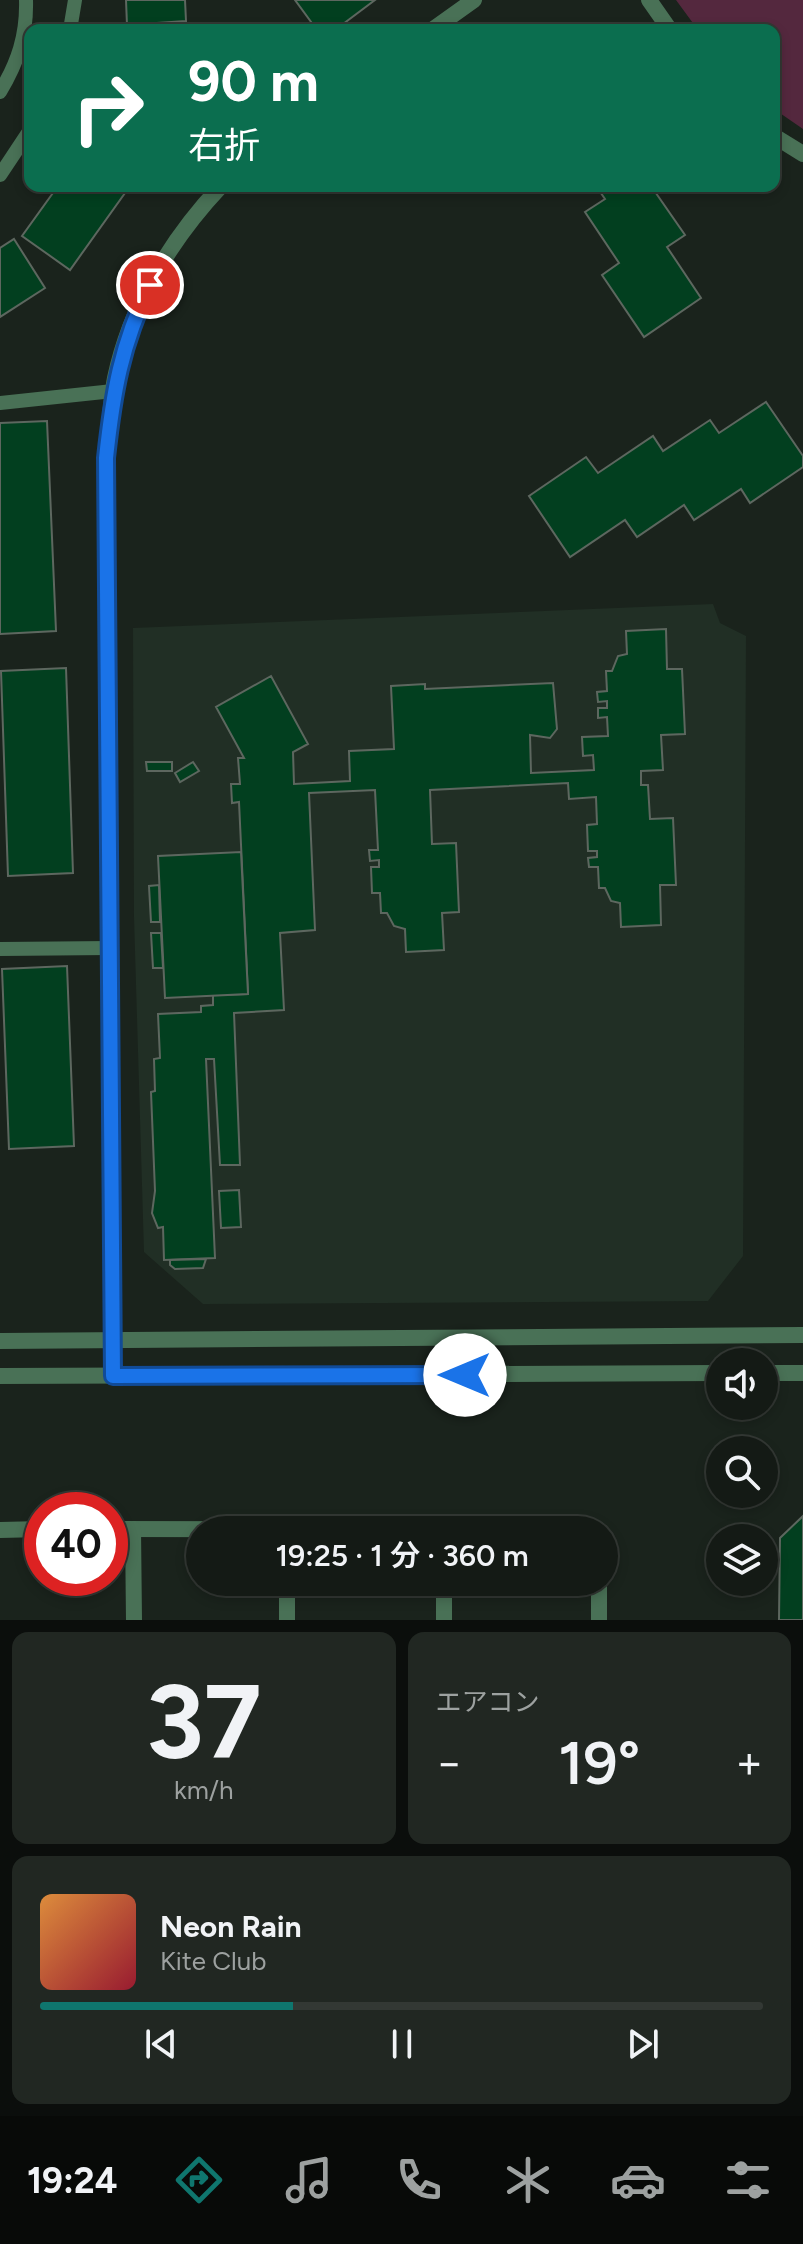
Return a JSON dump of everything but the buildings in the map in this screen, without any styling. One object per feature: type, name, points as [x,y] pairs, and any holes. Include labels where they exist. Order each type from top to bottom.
[{"type":"street","points":[[440,24],[474,0]]},
{"type":"street","points":[[649,0],[666,24]]},
{"type":"street","points":[[780,140],[803,154]]},
{"type":"street","points":[[113,1376],[106,458],[113,391],[132,324],[160,266],[196,212],[215,192]]},
{"type":"street","points":[[0,1341],[803,1335]]},
{"type":"street","points":[[0,1376],[706,1373]]},
{"type":"street","points":[[778,1373],[803,1373]]},
{"type":"street","points":[[0,1530],[24,1529]]},
{"type":"street","points":[[128,1529],[186,1529]]},
{"type":"street","points":[[133,1529],[134,1620]]},
{"type":"street","points":[[287,1596],[287,1620]]},
{"type":"street","points":[[444,1596],[444,1620]]},
{"type":"street","points":[[599,1596],[599,1620]]},
{"type":"lane","points":[[26,0],[27,24]]},
{"type":"lane","points":[[71,24],[75,0]]},
{"type":"lane","points":[[0,92],[15,67],[24,38]]},
{"type":"lane","points":[[0,175],[24,139]]},
{"type":"lane","points":[[0,403],[113,391]]},
{"type":"lane","points":[[0,949],[110,948]]},
{"type":"shaded area","points":[[676,0],[803,0],[803,129],[780,113],[780,24],[694,24]]},
{"type":"shaded area","points":[[713,604],[720,623],[746,636],[743,1256],[708,1301],[203,1304],[144,1252],[134,917],[133,628]]},
{"type":"route","points":[[150,285],[132,324],[115,378],[106,458],[113,1376],[465,1375]]}]
